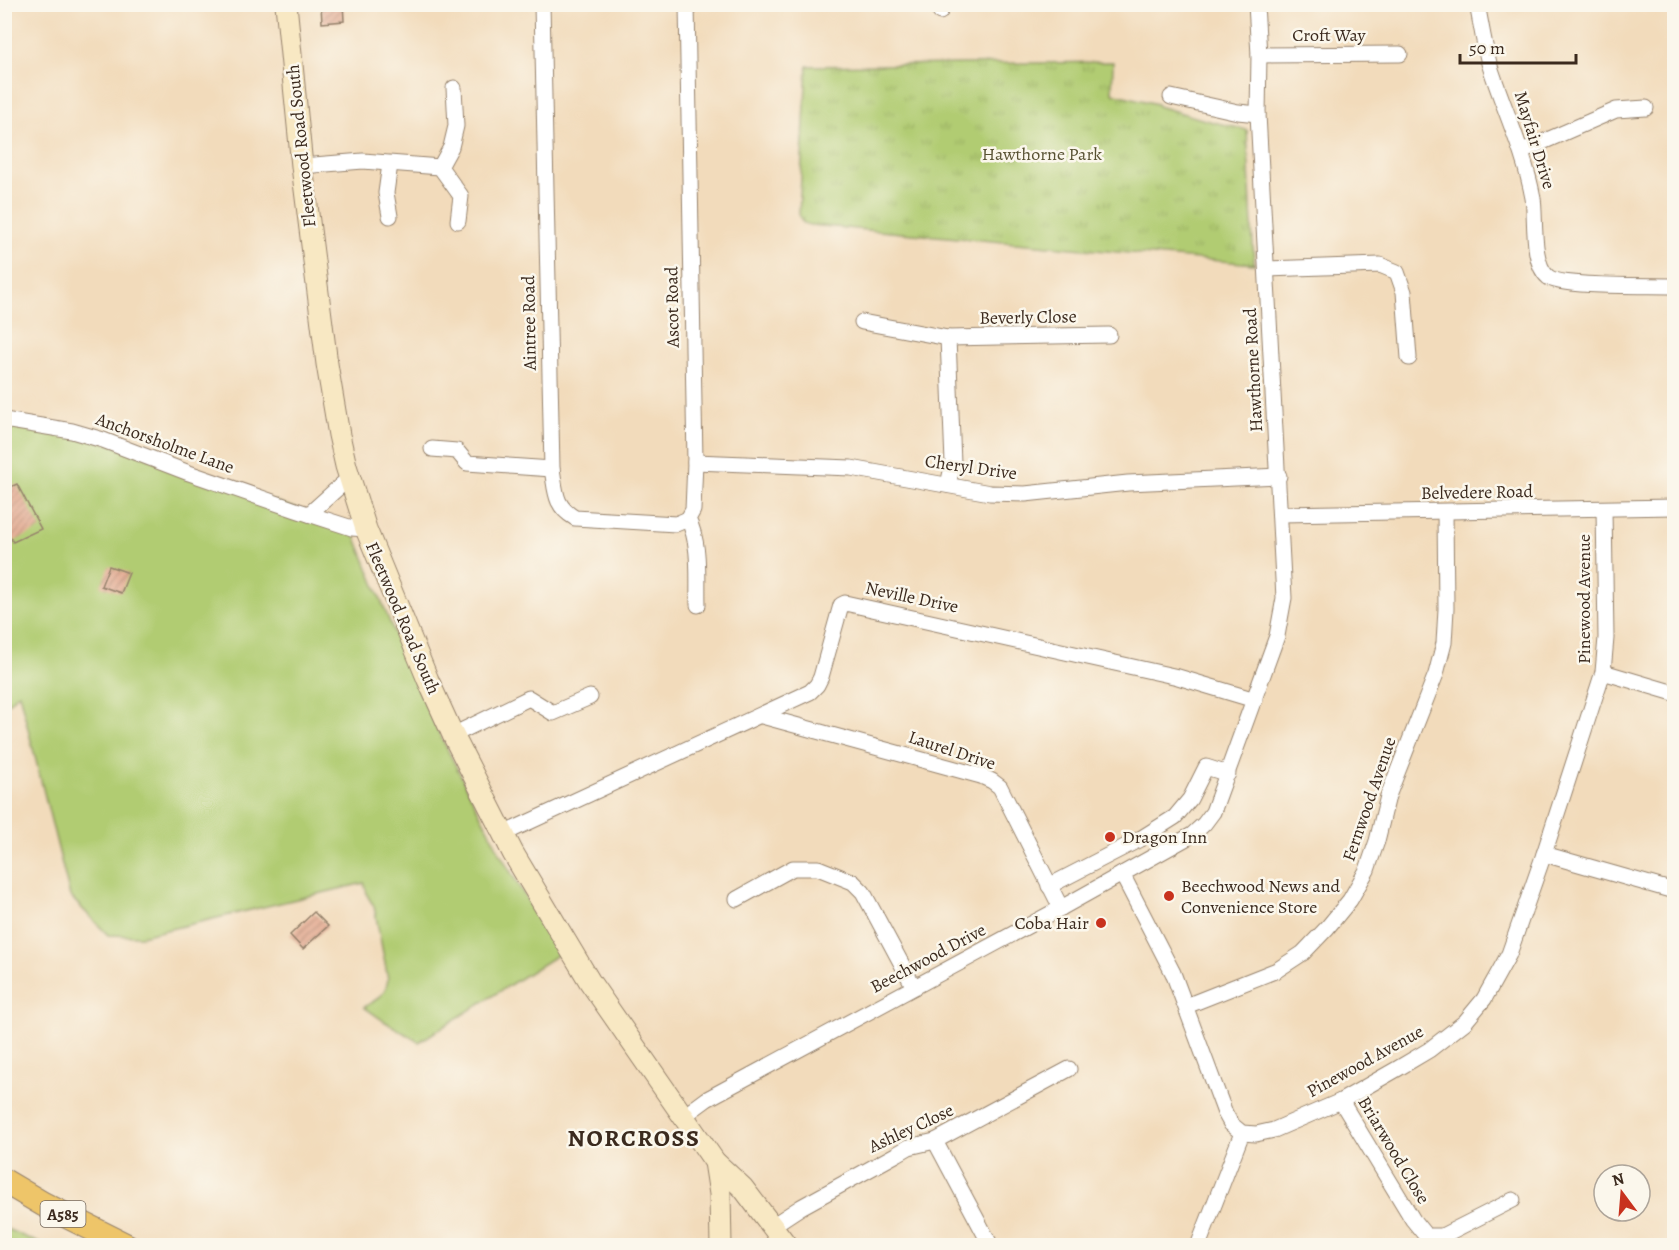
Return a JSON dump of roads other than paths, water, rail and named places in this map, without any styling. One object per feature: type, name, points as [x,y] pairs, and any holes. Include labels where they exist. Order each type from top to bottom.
[{"type":"highway","name":"A585","points":[[4,1180],[43,1204],[127,1245]]},
{"type":"main road","name":"Fleetwood Road South","points":[[286,4],[302,166],[327,364],[339,435],[366,529],[453,735],[503,834],[590,982],[715,1162],[743,1188],[786,1245]]},
{"type":"main road","name":"Fleetwood Road South","points":[[715,1162],[720,1194],[722,1245]]},
{"type":"street","name":"Aintree Road","points":[[542,4],[552,469],[557,499],[564,512],[575,518],[676,524],[688,519]]},
{"type":"street","name":"Ascot Road","points":[[687,4],[694,462],[693,510],[688,519],[693,529],[695,542],[698,605]]},
{"type":"street","name":"Hawthorne Road","points":[[1245,727],[1277,636],[1284,598],[1258,114],[1256,4]]},
{"type":"street","name":"Mayfair Drive","points":[[1477,4],[1489,63],[1521,151],[1533,199],[1540,267],[1548,277],[1558,282],[1674,286]]},
{"type":"street","name":"Croft Way","points":[[1258,55],[1400,54]]},
{"type":"street","points":[[440,167],[451,147],[456,126],[454,88]]},
{"type":"street","points":[[1171,97],[1238,112],[1258,114]]},
{"type":"street","points":[[1521,151],[1616,110],[1646,108]]},
{"type":"street","points":[[302,166],[363,161],[440,167]]},
{"type":"street","points":[[390,164],[386,193],[390,216]]},
{"type":"street","points":[[440,167],[461,196],[458,221]]},
{"type":"street","points":[[1267,269],[1380,265],[1397,272],[1404,292],[1409,358]]},
{"type":"street","name":"Beverly Close","points":[[862,322],[948,338],[1109,334]]},
{"type":"street","points":[[948,338],[953,463],[948,485]]},
{"type":"street","name":"Anchorsholme Lane","points":[[4,420],[72,431],[103,440],[309,514],[352,528],[366,529]]},
{"type":"street","points":[[432,448],[457,451],[467,462],[552,469]]},
{"type":"street","name":"Cheryl Drive","points":[[694,462],[851,468],[990,493],[1025,494],[1128,483],[1279,476]]},
{"type":"street","points":[[309,514],[350,478]]},
{"type":"street","name":"Belvedere Road","points":[[1281,514],[1674,507]]},
{"type":"street","name":"Pinewood Avenue","points":[[1242,1133],[1256,1134],[1274,1130],[1341,1101],[1381,1079],[1429,1050],[1465,1022],[1484,999],[1509,954],[1603,672],[1606,638],[1604,509]]},
{"type":"street","name":"Fernwood Avenue","points":[[1186,1006],[1277,970],[1303,953],[1350,900],[1367,870],[1388,796],[1436,674],[1444,643],[1445,512]]},
{"type":"street","name":"Neville Drive","points":[[503,834],[810,692],[821,677],[840,605],[845,603],[1178,677],[1255,700]]},
{"type":"street","points":[[1603,672],[1674,693]]},
{"type":"street","points":[[453,735],[529,698],[553,713],[590,697]]},
{"type":"street","name":"Laurel Drive","points":[[762,716],[981,776],[992,781],[1000,787],[1061,908]]},
{"type":"street","name":"Beechwood Drive","points":[[684,1116],[707,1100],[1192,835],[1213,812],[1245,727]]},
{"type":"street","points":[[1049,886],[1140,839],[1175,816],[1190,799],[1206,767],[1228,774]]},
{"type":"street","points":[[1544,854],[1674,891]]},
{"type":"street","points":[[737,899],[793,868],[818,867],[853,882],[863,892],[915,987]]},
{"type":"street","points":[[1122,874],[1173,973],[1225,1113],[1242,1133],[1198,1245]]},
{"type":"street","name":"Ashley Close","points":[[772,1226],[801,1207],[897,1154],[909,1148],[936,1141],[1069,1069]]},
{"type":"street","name":"Briarwood Close","points":[[1341,1101],[1413,1220],[1426,1236],[1442,1236],[1513,1200]]},
{"type":"street","points":[[936,1141],[991,1245]]},
{"type":"place","name":"Dragon Inn","points":[[1110,837]]},
{"type":"place","name":"Beechwood News and Convenience Store","points":[[1169,896]]},
{"type":"place","name":"Coba Hair","points":[[1101,923]]},
{"type":"district","name":"NORCROSS","points":[[634,1138]]},
{"type":"park label","name":"Hawthorne Park","points":[[1042,154]]}]
